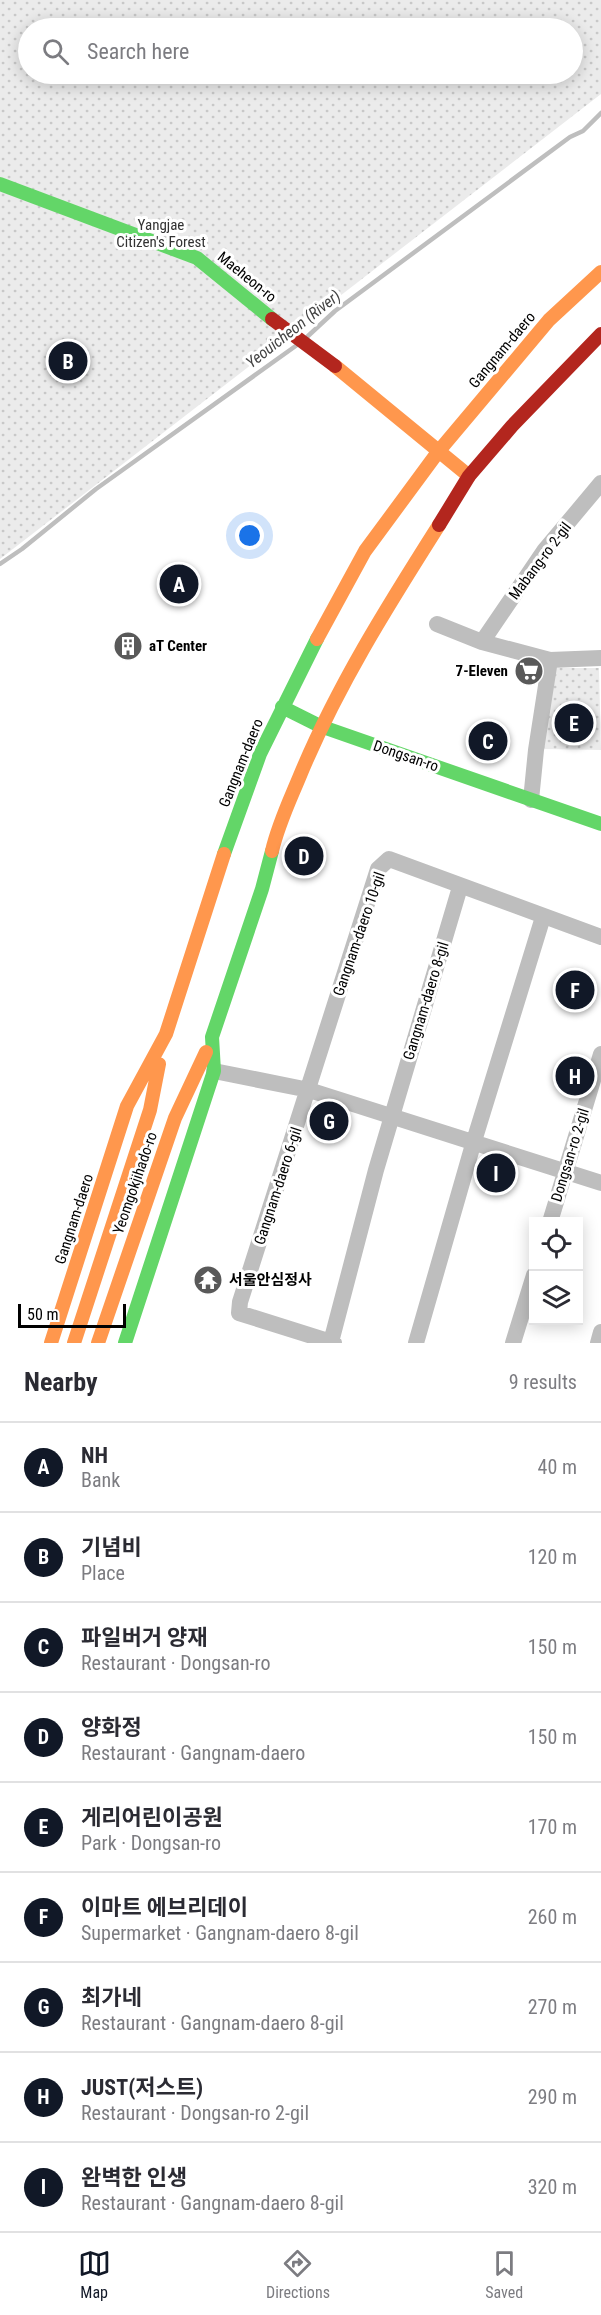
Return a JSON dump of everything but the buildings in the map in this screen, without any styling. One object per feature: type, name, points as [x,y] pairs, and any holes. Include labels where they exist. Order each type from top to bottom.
[{"type":"main road","name":"Maeheon-ro","points":[[0,184],[197,258],[272,319],[335,366],[469,476]]},
{"type":"main road","name":"Gangnam-daero","points":[[51,1343],[128,1106],[166,1034],[231,831],[260,754],[282,707],[365,551],[438,452],[549,320],[601,272]]},
{"type":"main road","points":[[125,1343],[214,1071],[212,1037],[262,889],[277,831],[320,726],[359,652],[469,476],[512,426],[601,334]]},
{"type":"main road","name":"Dongsan-ro","points":[[282,707],[320,726],[601,824]]},
{"type":"main road","name":"Yeomgokjihado-ro","points":[[74,1343],[150,1110],[166,1034]]},
{"type":"main road","name":"Yeomgokjihado-ro","points":[[99,1343],[175,1118],[212,1037]]},
{"type":"street","name":"Mabang-ro 2-gil","points":[[482,642],[544,551],[601,483]]},
{"type":"street","points":[[437,624],[482,642],[550,660],[601,658]]},
{"type":"street","points":[[531,800],[550,660]]},
{"type":"street","name":"Gangnam-daero 10-gil","points":[[309,1090],[378,869],[389,859],[601,937]]},
{"type":"street","name":"Gangnam-daero 8-gil","points":[[332,1342],[392,1116],[460,887]]},
{"type":"street","points":[[416,1343],[474,1141],[543,917]]},
{"type":"street","name":"Dongsan-ro 2-gil","points":[[551,1217],[601,1054]]},
{"type":"street","points":[[214,1071],[309,1090],[601,1183]]},
{"type":"street","name":"Gangnam-daero 6-gil","points":[[309,1090],[240,1302],[239,1313],[310,1339],[332,1342]]},
{"type":"street","points":[[513,1343],[529,1291]]},
{"type":"street","points":[[598,1343],[601,1332]]},
{"type":"green space","name":"Yangjae Citizen's Forest","points":[[0,0],[601,0],[601,94],[0,559]]},
{"type":"green space","points":[[554,668],[599,668],[601,750],[543,749]]},
{"type":"waterway","name":"Yeouicheon (River)","points":[[308,336],[335,311],[570,137],[583,131],[601,113]]},
{"type":"waterway","name":"Yeouicheon (River)","points":[[0,564],[96,489],[297,345]]},
{"type":"traffic: fast","points":[[0,184],[197,258],[272,319]]},
{"type":"traffic: fast","points":[[224,854],[260,754],[317,639]]},
{"type":"traffic: fast","points":[[282,707],[320,726],[601,824]]},
{"type":"traffic: fast","points":[[125,1343],[214,1071],[212,1037],[262,889],[272,851]]},
{"type":"traffic: slow","points":[[317,639],[365,551],[438,452],[549,320],[601,272]]},
{"type":"traffic: slow","points":[[335,366],[469,476]]},
{"type":"traffic: slow","points":[[272,851],[288,805],[329,712],[382,617],[439,525]]},
{"type":"traffic: slow","points":[[51,1343],[127,1106],[166,1034],[224,854]]},
{"type":"traffic: slow","points":[[98,1343],[175,1118],[206,1052]]},
{"type":"traffic: slow","points":[[74,1343],[150,1110],[159,1064]]},
{"type":"traffic: jam","points":[[272,319],[335,366]]},
{"type":"traffic: jam","points":[[439,525],[469,476],[512,426],[601,334]]},
{"type":"place","name":"기념비","points":[[68,361]]},
{"type":"place","name":"NH","points":[[179,584]]},
{"type":"place","name":"aT Center","points":[[128,646]]},
{"type":"place","name":"7-Eleven","points":[[529,671]]},
{"type":"place","name":"게리어린이공원","points":[[574,723]]},
{"type":"place","name":"파일버거 양재","points":[[488,741]]},
{"type":"place","name":"양화정","points":[[304,856]]},
{"type":"place","name":"이마트 에브리데이","points":[[575,990]]},
{"type":"place","name":"JUST(저스트)","points":[[575,1076]]},
{"type":"place","name":"최가네","points":[[329,1121]]},
{"type":"place","name":"완벽한 인생","points":[[496,1173]]},
{"type":"place","name":"서울안심정사","points":[[208,1280]]}]
